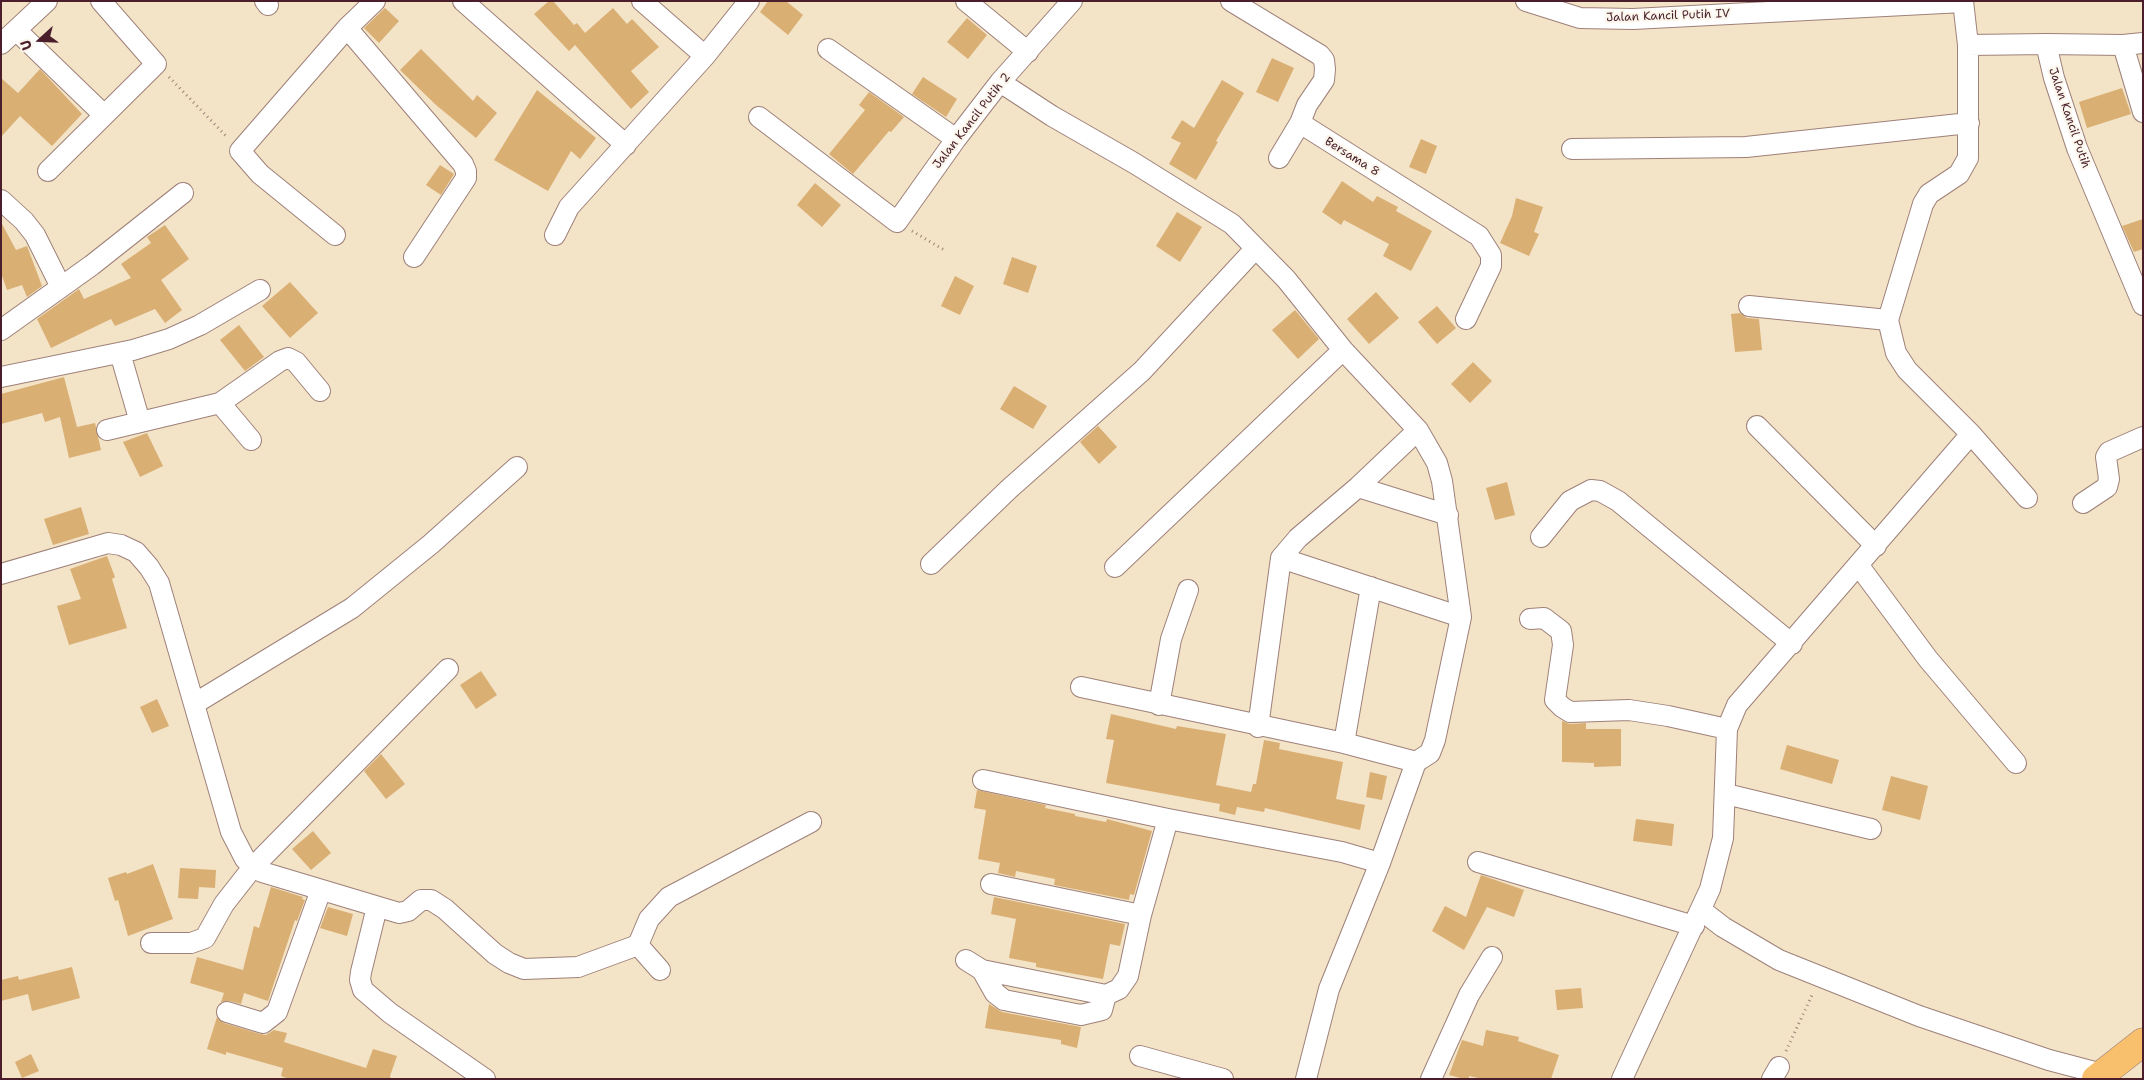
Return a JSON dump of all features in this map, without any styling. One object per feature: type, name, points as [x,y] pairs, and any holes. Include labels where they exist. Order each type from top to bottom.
[{"type":"highway","points":[[2099,1076],[2143,1042]]},
{"type":"street","points":[[1,44],[47,1]]},
{"type":"street","points":[[48,171],[156,64],[101,1]]},
{"type":"street","points":[[334,235],[260,174],[240,151],[347,28],[375,1]]},
{"type":"street","points":[[463,1],[626,145]]},
{"type":"street","points":[[642,1],[705,56]]},
{"type":"street","points":[[555,235],[569,207],[705,56],[749,1]]},
{"type":"street","points":[[966,1],[1028,52]]},
{"type":"street","name":"Jalan Kancil Putih 2","points":[[897,222],[956,139],[1000,82],[1072,1]]},
{"type":"street","points":[[1231,1],[1320,55],[1324,60],[1326,69],[1324,80],[1307,105],[1300,123],[1279,158]]},
{"type":"street","name":"Jalan Kancil Putih IV","points":[[1526,1],[1580,18],[1633,19],[1962,2]]},
{"type":"street","points":[[1962,2],[1968,45],[1968,158],[1959,174],[1929,194],[1923,204],[1888,320],[1896,353],[1907,370],[1971,434],[2027,498]]},
{"type":"street","points":[[347,28],[463,164],[466,171],[466,178],[414,257]]},
{"type":"street","points":[[16,30],[104,115]]},
{"type":"street","name":"Jalan Kancil Putih","points":[[2046,44],[2054,78],[2077,148],[2137,274],[2143,305]]},
{"type":"street","points":[[1968,45],[2133,44],[2143,112]]},
{"type":"street","points":[[828,49],[956,139]]},
{"type":"street","points":[[1000,82],[1052,116],[1134,163],[1232,224],[1286,279],[1343,350],[1418,430],[1437,464],[1448,515],[1461,617],[1435,740],[1430,752],[1416,762],[1380,863],[1329,988],[1306,1079]]},
{"type":"street","points":[[759,117],[897,222]]},
{"type":"street","name":"Bersama 8","points":[[1300,123],[1479,236],[1491,255],[1491,266],[1466,319]]},
{"type":"street","points":[[1572,149],[1746,147],[1969,124]]},
{"type":"street","points":[[1,330],[115,247],[183,193]]},
{"type":"street","points":[[1,200],[24,221],[35,235],[61,287]]},
{"type":"street","points":[[931,564],[1009,489],[1142,371],[1255,249]]},
{"type":"street","points":[[1,377],[120,353],[168,339],[200,326],[260,290]]},
{"type":"street","points":[[1749,306],[1888,320]]},
{"type":"street","points":[[1115,567],[1343,350]]},
{"type":"street","points":[[120,353],[140,422]]},
{"type":"street","points":[[107,430],[220,403],[280,360],[288,358],[296,362],[320,391]]},
{"type":"street","points":[[220,403],[251,440]]},
{"type":"street","points":[[1757,426],[1876,546]]},
{"type":"street","points":[[1258,726],[1281,558],[1298,538],[1358,487],[1418,430]]},
{"type":"street","points":[[1622,1079],[1710,889],[1723,838],[1726,794],[1726,730],[1737,705],[1792,644],[1971,434]]},
{"type":"street","points":[[2083,503],[2107,487],[2109,479],[2106,457],[2110,452],[2143,437]]},
{"type":"street","points":[[194,704],[352,608],[431,544],[517,467]]},
{"type":"street","points":[[1358,487],[1448,515]]},
{"type":"street","points":[[1541,537],[1570,501],[1591,490],[1600,491],[1618,501],[1792,644]]},
{"type":"street","points":[[1,574],[108,543],[122,545],[136,552],[149,567],[159,583],[231,832],[245,859],[253,867],[321,890],[399,913],[408,911],[421,900],[431,900],[445,909],[495,954],[509,963],[524,969],[578,967],[638,945],[649,919],[669,897],[811,822]]},
{"type":"street","points":[[1281,558],[1461,617]]},
{"type":"street","points":[[1859,566],[1928,659],[2016,763]]},
{"type":"street","points":[[1344,743],[1371,587]]},
{"type":"street","points":[[1159,706],[1171,639],[1188,590]]},
{"type":"street","points":[[1530,619],[1544,618],[1561,631],[1564,645],[1555,700],[1562,708],[1570,712],[1629,710],[1668,716],[1726,730]]},
{"type":"street","points":[[151,943],[191,944],[206,938],[224,904],[253,867],[448,669]]},
{"type":"street","points":[[1081,688],[1159,706],[1344,743],[1416,762]]},
{"type":"street","points":[[983,780],[1168,820],[1342,852],[1380,863]]},
{"type":"street","points":[[1726,794],[1871,829]]},
{"type":"street","points":[[974,965],[995,993],[1004,1000],[1081,1015],[1102,1010],[1106,995],[1119,989],[1128,976],[1141,915],[1168,820]]},
{"type":"street","points":[[1478,862],[1697,918],[1722,927],[1779,960],[1820,977],[1928,1018],[2099,1076]]},
{"type":"street","points":[[991,884],[1141,915]]},
{"type":"street","points":[[227,1012],[263,1023],[276,1012],[321,890]]},
{"type":"street","points":[[377,907],[361,972],[360,980],[363,990],[390,1013],[485,1079]]},
{"type":"street","points":[[638,945],[660,970]]},
{"type":"street","points":[[1431,1079],[1469,995],[1492,957]]},
{"type":"street","points":[[1140,1056],[1223,1079]]},
{"type":"path","points":[[156,64],[240,151]]},
{"type":"path","points":[[897,222],[946,251]]},
{"type":"path","points":[[1776,1073],[1820,977]]},
{"type":"building","points":[[549,1],[553,1],[574,25],[577,23],[585,33],[613,8],[627,24],[632,19],[659,47],[631,71],[649,92],[631,109],[575,45],[569,51],[534,14]]},
{"type":"building","points":[[768,1],[786,1],[803,15],[788,35],[760,12]]},
{"type":"building","points":[[385,8],[399,21],[379,43],[364,28]]},
{"type":"building","points":[[967,18],[987,35],[968,59],[947,42]]},
{"type":"building","points":[[421,49],[473,101],[477,95],[497,113],[476,138],[436,105],[400,70]]},
{"type":"building","points":[[1272,58],[1294,68],[1278,102],[1256,92]]},
{"type":"building","points":[[40,69],[82,114],[52,146],[20,116],[1,137],[1,78],[18,93]]},
{"type":"building","points":[[923,77],[957,99],[946,117],[912,94]]},
{"type":"building","points":[[1222,80],[1244,93],[1196,180],[1169,164],[1181,143],[1171,138],[1182,120],[1194,128]]},
{"type":"building","points":[[2122,88],[2131,114],[2087,128],[2079,102]]},
{"type":"building","points":[[537,90],[596,138],[580,159],[571,151],[548,191],[494,160]]},
{"type":"building","points":[[869,92],[904,117],[891,132],[889,131],[853,174],[829,154],[865,110],[859,105]]},
{"type":"building","points":[[1421,139],[1437,146],[1426,174],[1409,167]]},
{"type":"building","points":[[440,165],[454,174],[441,195],[426,185]]},
{"type":"building","points":[[1342,181],[1373,202],[1377,196],[1398,207],[1396,211],[1432,231],[1411,271],[1383,256],[1389,244],[1344,220],[1341,225],[1322,212]]},
{"type":"building","points":[[815,183],[841,205],[822,227],[797,205]]},
{"type":"building","points":[[1516,198],[1543,207],[1534,232],[1539,234],[1529,256],[1500,243],[1512,216]]},
{"type":"building","points":[[1177,212],[1202,227],[1180,262],[1156,246]]},
{"type":"building","points":[[2143,219],[2143,249],[2134,252],[2122,226]]},
{"type":"building","points":[[1,222],[16,250],[27,246],[42,286],[27,297],[22,285],[7,290],[1,273]]},
{"type":"building","points":[[165,225],[189,259],[161,280],[182,310],[165,323],[155,309],[115,326],[111,319],[51,348],[37,319],[79,289],[84,299],[131,278],[121,264],[151,243],[147,237]]},
{"type":"building","points":[[1012,257],[1037,266],[1028,293],[1003,284]]},
{"type":"building","points":[[955,276],[974,286],[960,315],[941,306]]},
{"type":"building","points":[[290,282],[318,313],[290,338],[262,306]]},
{"type":"building","points":[[1376,292],[1399,318],[1369,344],[1347,319]]},
{"type":"building","points":[[1437,306],[1456,328],[1437,344],[1418,322]]},
{"type":"building","points":[[1295,310],[1319,339],[1298,359],[1272,330]]},
{"type":"building","points":[[1740,313],[1747,318],[1759,319],[1762,350],[1735,352],[1731,314]]},
{"type":"building","points":[[239,325],[264,357],[245,371],[220,340]]},
{"type":"building","points":[[1473,362],[1492,381],[1470,403],[1451,384]]},
{"type":"building","points":[[64,377],[77,427],[95,423],[101,450],[69,458],[60,417],[45,422],[42,413],[1,424],[1,394]]},
{"type":"building","points":[[1014,386],[1047,406],[1033,429],[1000,409]]},
{"type":"building","points":[[1098,426],[1117,447],[1099,464],[1080,442]]},
{"type":"building","points":[[147,433],[163,466],[140,477],[123,442]]},
{"type":"building","points":[[1507,482],[1515,515],[1495,520],[1486,488]]},
{"type":"building","points":[[81,507],[89,534],[53,545],[44,519]]},
{"type":"building","points":[[107,556],[115,577],[112,579],[127,628],[69,645],[57,606],[81,599],[70,569]]},
{"type":"building","points":[[481,671],[497,695],[476,709],[460,685]]},
{"type":"building","points":[[157,699],[169,726],[152,733],[140,707]]},
{"type":"building","points":[[1111,714],[1176,729],[1177,726],[1226,734],[1216,785],[1251,792],[1253,784],[1256,784],[1264,740],[1280,743],[1279,749],[1343,762],[1336,799],[1365,805],[1360,830],[1265,808],[1264,812],[1237,807],[1235,815],[1219,811],[1220,804],[1106,783],[1114,740],[1106,739]]},
{"type":"building","points":[[1562,721],[1570,724],[1586,723],[1586,729],[1621,729],[1621,766],[1594,767],[1594,763],[1562,762]]},
{"type":"building","points":[[1787,745],[1839,760],[1832,784],[1780,769]]},
{"type":"building","points":[[381,754],[405,784],[386,799],[364,771]]},
{"type":"building","points":[[1370,772],[1387,776],[1382,800],[1366,797]]},
{"type":"building","points":[[1891,776],[1928,786],[1920,820],[1882,810]]},
{"type":"building","points":[[977,790],[1046,805],[1045,808],[1075,814],[1075,816],[1106,822],[1107,819],[1152,831],[1134,895],[1130,894],[1129,900],[1054,885],[1055,879],[1016,871],[1015,877],[998,873],[1000,863],[978,859],[986,810],[974,808]]},
{"type":"building","points":[[1636,819],[1674,824],[1672,846],[1633,841]]},
{"type":"building","points":[[313,831],[331,853],[311,870],[292,849]]},
{"type":"building","points":[[153,864],[173,919],[128,936],[118,900],[115,901],[108,878],[126,872],[127,874]]},
{"type":"building","points":[[180,868],[216,870],[215,888],[199,887],[198,899],[178,898]]},
{"type":"building","points":[[1481,875],[1524,890],[1514,917],[1487,907],[1464,950],[1432,931],[1445,906],[1466,917]]},
{"type":"building","points":[[271,887],[303,897],[302,899],[305,900],[297,921],[295,920],[268,1001],[244,993],[241,1004],[230,1001],[221,1002],[224,993],[190,983],[197,957],[243,970],[254,926],[259,928]]},
{"type":"building","points":[[994,897],[1125,924],[1120,946],[1110,944],[1103,979],[1036,967],[1036,963],[1009,958],[1016,919],[991,914]]},
{"type":"building","points":[[328,907],[353,914],[347,936],[320,928]]},
{"type":"building","points":[[72,967],[80,998],[32,1011],[28,994],[1,1001],[1,980],[18,976],[19,980]]},
{"type":"building","points":[[1581,988],[1583,1008],[1557,1010],[1555,990]]},
{"type":"building","points":[[989,1004],[1002,1012],[1081,1027],[1077,1048],[1061,1044],[1061,1040],[985,1028]]},
{"type":"building","points":[[217,1017],[224,1023],[260,1034],[266,1035],[274,1030],[287,1033],[284,1042],[366,1068],[373,1049],[397,1056],[390,1076],[391,1079],[289,1079],[281,1076],[283,1068],[226,1052],[226,1055],[207,1049]]},
{"type":"building","points":[[1486,1030],[1519,1037],[1518,1041],[1559,1055],[1551,1079],[1483,1079],[1469,1076],[1469,1079],[1464,1079],[1449,1075],[1462,1040],[1483,1046]]},
{"type":"building","points":[[31,1054],[39,1071],[22,1078],[15,1062]]}]
